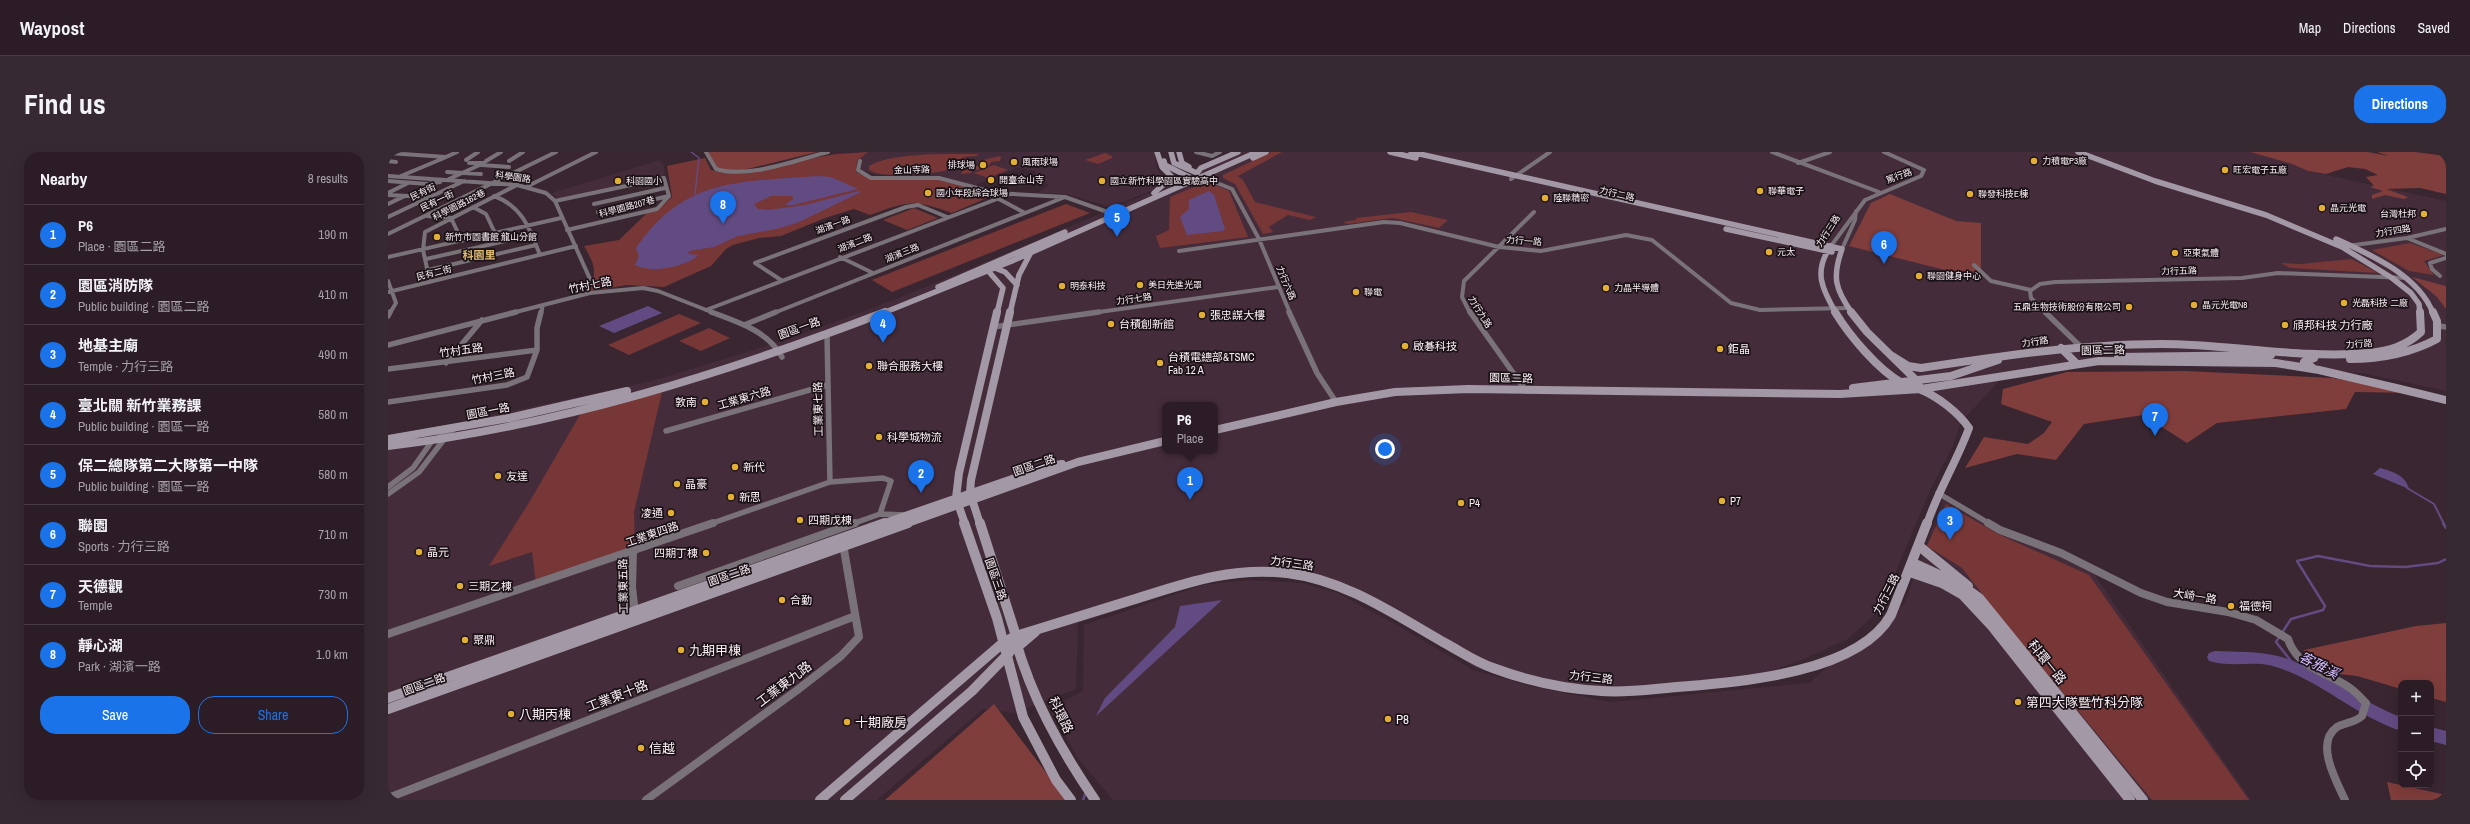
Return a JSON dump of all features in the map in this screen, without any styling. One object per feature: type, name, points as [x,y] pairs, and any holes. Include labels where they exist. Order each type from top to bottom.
[{"type":"street","points":[[400,176],[457,152]]},
{"type":"street","points":[[478,152],[467,161],[484,163],[482,165]]},
{"type":"street","points":[[486,162],[501,152]]},
{"type":"street","points":[[509,161],[523,152]]},
{"type":"street","name":"民有一街","points":[[388,234],[556,152]]},
{"type":"street","points":[[528,186],[596,152]]},
{"type":"street","points":[[706,152],[716,169],[740,172],[828,152]]},
{"type":"street","points":[[1154,193],[1172,177],[1162,167],[1157,152]]},
{"type":"street","points":[[1162,152],[1165,165],[1187,178]]},
{"type":"street","points":[[1171,152],[1174,163],[1179,167],[1196,171],[1246,152]]},
{"type":"street","points":[[1178,152],[1182,163],[1196,171],[1202,177]]},
{"type":"street","points":[[1196,152],[1212,156],[1220,152]]},
{"type":"street","points":[[1196,171],[1238,152]]},
{"type":"street","points":[[998,268],[1257,152]]},
{"type":"street","points":[[1202,177],[1220,174],[1266,152]]},
{"type":"street","name":"力行二路","points":[[1390,152],[1841,251]]},
{"type":"street","name":"力行二路","points":[[1411,152],[1517,175],[1829,249]]},
{"type":"street","points":[[1511,179],[1550,152]]},
{"type":"street","points":[[1772,152],[1879,192]]},
{"type":"street","points":[[1798,163],[1830,152]]},
{"type":"street","name":"篤行路","points":[[1879,192],[1921,176],[1924,170],[1919,166],[1884,152]]},
{"type":"street","name":"力行路","points":[[1892,356],[1908,366],[1921,368],[2081,346],[2160,344],[2229,346],[2348,354],[2382,351],[2400,346],[2415,339],[2421,332],[2421,313],[2419,304],[2411,294],[2392,278],[2342,247],[2266,215],[2155,181],[2078,152]]},
{"type":"street","name":"力行路","points":[[2076,363],[2136,356],[2251,354],[2314,358],[2371,359],[2407,354],[2437,339],[2443,327],[2430,302],[2407,278],[2351,245],[2273,213],[2167,180],[2088,152]]},
{"type":"street","points":[[388,153],[446,157]]},
{"type":"street","points":[[388,160],[399,154]]},
{"type":"street","points":[[388,160],[396,162]]},
{"type":"street","name":"金山寺路","points":[[860,161],[858,170],[871,178],[939,178],[996,193],[1065,197],[1116,215]]},
{"type":"street","points":[[450,180],[482,165],[509,167]]},
{"type":"street","points":[[1162,167],[1195,180]]},
{"type":"street","name":"園區一路","points":[[388,439],[439,434],[607,402],[779,352],[947,289],[991,266],[1187,178],[1196,171]]},
{"type":"street","points":[[447,172],[482,174]]},
{"type":"street","name":"科學園路","points":[[388,176],[528,186],[546,193],[555,201]]},
{"type":"street","name":"力行六路","points":[[1202,177],[1232,189],[1259,239],[1278,287],[1317,373],[1336,402]]},
{"type":"street","points":[[388,194],[420,178]]},
{"type":"street","name":"科學園路207巷","points":[[567,230],[657,209],[669,196],[665,188],[664,178],[590,194]]},
{"type":"street","name":"科學園路","points":[[428,184],[450,180]]},
{"type":"street","name":"力行六路","points":[[1195,180],[1212,180]]},
{"type":"street","name":"科學園路","points":[[388,181],[454,186]]},
{"type":"street","name":"民有街","points":[[388,217],[466,181]]},
{"type":"street","name":"科學園路162巷","points":[[424,249],[422,237],[425,232],[517,185]]},
{"type":"street","points":[[594,204],[665,188]]},
{"type":"street","name":"力行三路","points":[[1879,192],[1865,200],[1856,211],[1829,249],[1820,270],[1832,308],[1864,347],[1901,383]]},
{"type":"street","points":[[388,194],[429,198]]},
{"type":"street","points":[[590,279],[576,246],[561,218],[555,201],[590,194],[603,222]]},
{"type":"street","name":"湖濱二路","points":[[706,310],[840,257],[1010,194]]},
{"type":"street","points":[[388,204],[406,196]]},
{"type":"street","points":[[494,196],[508,199],[518,208],[528,226],[540,255]]},
{"type":"street","points":[[598,212],[669,196]]},
{"type":"street","name":"湖濱三路","points":[[744,325],[1065,197]]},
{"type":"street","points":[[997,198],[1025,213]]},
{"type":"street","name":"湖濱一路","points":[[781,280],[755,263],[906,207],[918,205],[947,217]]},
{"type":"street","points":[[473,207],[486,214],[496,233]]},
{"type":"street","name":"力行三路","points":[[1004,642],[1016,636],[1208,576],[1235,572],[1274,572],[1315,578],[1334,584],[1498,670],[1563,686],[1622,692],[1786,674],[1830,660],[1854,647],[1884,624],[1912,568],[1938,493],[1953,469],[1969,428],[1967,423],[1919,385],[1857,322],[1838,290],[1835,277],[1836,264],[1855,220],[1856,211]]},
{"type":"street","name":"力行九路","points":[[1526,391],[1481,330],[1461,297],[1462,281],[1534,212]]},
{"type":"street","points":[[425,216],[451,218],[462,241]]},
{"type":"street","points":[[388,257],[561,218]]},
{"type":"street","name":"力行一路","points":[[1179,251],[1391,222],[1499,246],[1548,250],[1626,235],[1640,236],[1652,240],[1731,303],[1760,310],[1849,308]]},
{"type":"street","name":"力行四路","points":[[2342,247],[2407,238],[2446,229]]},
{"type":"street","points":[[426,259],[532,235]]},
{"type":"street","points":[[2407,238],[2446,254]]},
{"type":"street","points":[[428,270],[536,245]]},
{"type":"street","name":"民有二街","points":[[390,291],[576,246]]},
{"type":"street","points":[[424,249],[430,282]]},
{"type":"street","name":"園區三路","points":[[1016,636],[971,496],[970,480],[1017,285],[1023,266],[1031,254]]},
{"type":"street","points":[[840,257],[873,273]]},
{"type":"street","points":[[2440,276],[2432,269],[2430,263],[2446,258]]},
{"type":"street","points":[[1974,265],[1991,281],[2031,290],[2031,298],[2081,346]]},
{"type":"street","points":[[991,266],[998,268],[1013,278],[1017,285]]},
{"type":"street","points":[[957,501],[993,327],[1002,300],[1002,288],[991,266]]},
{"type":"street","name":"園區一路","points":[[388,446],[432,440],[439,434],[456,427],[597,399],[779,352],[976,269],[991,266]]},
{"type":"street","name":"力行五路","points":[[2031,290],[2040,284],[2055,282],[2242,278],[2278,273],[2336,274],[2407,278]]},
{"type":"street","points":[[947,289],[979,279],[989,279],[1002,288]]},
{"type":"street","points":[[388,281],[390,291],[396,303],[388,316]]},
{"type":"street","name":"力行七路","points":[[993,327],[1278,287]]},
{"type":"street","name":"竹村七路","points":[[388,345],[590,293],[643,288],[658,291],[744,325],[767,338],[779,352]]},
{"type":"street","name":"竹村三路","points":[[388,402],[507,385],[520,381],[530,373],[537,350],[537,328],[543,305]]},
{"type":"street","points":[[446,363],[482,320]]},
{"type":"street","name":"工業東七路","points":[[827,335],[826,385],[830,482]]},
{"type":"street","name":"園區二路","points":[[2229,346],[2251,354],[2446,400]]},
{"type":"street","points":[[2061,348],[2076,363]]},
{"type":"street","name":"竹村五路","points":[[388,369],[446,363],[537,350]]},
{"type":"street","name":"園區二路","points":[[1811,393],[1901,383],[1919,385],[1979,368],[2010,355]]},
{"type":"street","points":[[2313,368],[2304,362],[2314,358]]},
{"type":"street","name":"園區二路","points":[[1218,429],[1336,402],[1395,392],[1425,390],[1840,394],[2099,361],[2276,363],[2319,370],[2396,388]]},
{"type":"street","name":"工業東六路","points":[[666,430],[826,385]]},
{"type":"street","points":[[388,494],[406,483],[424,467],[439,434]]},
{"type":"street","points":[[388,487],[411,469],[432,440]]},
{"type":"street","name":"園區二路","points":[[388,698],[635,616],[843,543],[971,496],[1078,462],[1162,442]]},
{"type":"street","points":[[411,469],[424,467]]},
{"type":"street","name":"工業東四路","points":[[388,634],[830,482],[883,478],[891,481],[880,514]]},
{"type":"street","name":"大崎一路","points":[[1938,493],[2000,530],[2061,553],[2141,594],[2174,604],[2228,612],[2256,620],[2288,639],[2291,649],[2301,661],[2351,688],[2366,704],[2365,714],[2354,723],[2338,727],[2330,735],[2328,748],[2331,769],[2345,800]]},
{"type":"street","name":"園區三路","points":[[957,501],[1004,642]]},
{"type":"street","name":"園區二路","points":[[843,543],[910,515],[957,501]]},
{"type":"street","points":[[678,586],[880,514],[910,515]]},
{"type":"street","name":"工業東九路","points":[[646,800],[841,656],[859,637],[843,543]]},
{"type":"street","points":[[1920,546],[1964,581],[1975,594]]},
{"type":"street","name":"工業東五路","points":[[633,551],[632,587],[635,616]]},
{"type":"street","name":"科環一路","points":[[1912,568],[1946,577],[1975,594],[2143,800]]},
{"type":"street","name":"科環一路","points":[[1912,568],[1954,588],[1972,604],[2130,800]]},
{"type":"street","name":"園區二路","points":[[388,709],[635,616]]},
{"type":"street","name":"工業東十路","points":[[388,798],[855,616]]},
{"type":"street","name":"力行三路","points":[[1011,653],[1037,630]]},
{"type":"street","name":"科環路","points":[[1016,636],[1011,653],[1013,674],[1023,717],[1056,780],[1071,800]]},
{"type":"street","points":[[820,800],[1004,642]]},
{"type":"street","name":"科環路","points":[[1004,642],[1073,768],[1095,800]]},
{"type":"street","points":[[845,800],[1011,653]]},
{"type":"street","points":[[990,673],[1001,668],[1010,671],[1013,674]]},
{"type":"shaded area","points":[[708,152],[817,152],[739,171],[717,169]]},
{"type":"shaded area","name":"國立新竹科學園區實驗高中","points":[[867,152],[1154,152],[1157,169],[1165,179],[1154,190],[1110,207],[1067,194],[1038,193],[1049,185],[1036,180],[1035,171],[1017,168],[932,203],[899,204],[887,198],[945,176],[877,175],[861,170],[849,154]]},
{"type":"shaded area","points":[[868,152],[857,161],[856,172],[873,179],[940,179],[994,195],[952,213],[928,205],[919,204],[893,207],[870,215],[854,209],[825,218],[781,236],[759,238],[733,245],[726,249],[711,266],[664,287],[627,285],[590,291],[594,278],[594,268],[591,258],[584,246],[619,240],[647,213],[658,210],[672,197],[667,166],[705,158],[711,170],[724,173],[755,171],[767,166],[836,154]]},
{"type":"shaded area","points":[[1229,152],[2250,152],[2292,164],[2308,171],[2446,201],[2446,391],[2362,373],[2186,366],[2093,365],[2002,378],[1961,422],[1952,448],[1932,486],[1879,611],[1846,640],[1799,661],[1737,683],[1693,692],[1604,697],[1537,685],[1476,668],[1447,649],[1340,590],[1303,579],[1263,576],[1212,580],[1078,623],[1076,689],[1015,713],[983,709],[877,800],[388,800],[388,435],[425,430],[652,381],[786,340],[899,298],[1150,193]]},
{"type":"shaded area","points":[[1271,152],[1282,152],[1238,176],[1243,180],[1255,202],[1316,217],[1310,220],[1288,215],[1269,227],[1273,232],[1263,234],[1235,184],[1223,178],[1223,175]]},
{"type":"shaded area","points":[[2250,152],[2368,152],[2389,156],[2377,152],[2415,152],[2446,156],[2446,194],[2420,188],[2386,189],[2408,197],[2404,199],[2385,195],[2372,199],[2372,195],[2383,191],[2370,187],[2374,186],[2366,177],[2378,175],[2365,169],[2348,167],[2326,174],[2308,171],[2292,164]]},
{"type":"shaded area","points":[[1105,153],[1112,156],[1112,158],[1098,164],[1085,160]]},
{"type":"shaded area","points":[[938,154],[979,154],[976,156],[963,157],[966,158],[964,164],[945,171],[888,175],[869,170],[869,166],[879,161],[892,158]]},
{"type":"shaded area","name":"排球場","points":[[1001,156],[1000,161],[991,162],[989,166],[979,167],[979,170],[972,170],[971,173],[961,174],[963,169],[981,165],[983,160]]},
{"type":"shaded area","name":"科園國小","points":[[660,160],[664,166],[665,177],[558,199],[552,193]]},
{"type":"shaded area","points":[[994,165],[1008,170],[988,178],[974,173]]},
{"type":"shaded area","points":[[818,176],[831,177],[858,189],[793,205],[785,205],[793,199],[793,196],[771,196],[754,204],[758,209],[768,210],[805,205],[859,191],[861,192],[797,223],[776,229],[738,236],[714,247],[689,251],[688,254],[699,255],[677,266],[650,269],[635,265],[639,256],[636,248],[654,225],[674,208],[694,196],[716,188],[739,183]]},
{"type":"shaded area","points":[[1211,183],[1229,191],[1248,237],[1160,248],[1156,236],[1169,230],[1170,197],[1199,185]]},
{"type":"shaded area","points":[[1209,191],[1214,195],[1225,229],[1223,231],[1187,235],[1180,217],[1189,209],[1189,200]]},
{"type":"shaded area","points":[[1890,194],[1956,221],[1981,223],[1981,279],[1849,246],[1871,203]]},
{"type":"shaded area","points":[[1066,204],[1090,213],[892,292],[872,280]]},
{"type":"shaded area","points":[[914,208],[938,218],[907,230],[883,220]]},
{"type":"shaded area","points":[[1411,212],[1448,220],[1439,228],[1393,218],[1347,224],[1343,222],[1356,220],[1356,218]]},
{"type":"shaded area","points":[[2410,243],[2444,255],[2424,261],[2434,275],[2409,271],[2372,250]]},
{"type":"shaded area","points":[[2352,259],[2378,273],[2290,268],[2281,263],[2301,264]]},
{"type":"shaded area","points":[[2412,277],[2446,286],[2446,309],[2436,296]]},
{"type":"shaded area","points":[[648,306],[662,313],[614,333],[599,326]]},
{"type":"shaded area","points":[[679,314],[701,323],[629,355],[608,345]]},
{"type":"shaded area","points":[[709,328],[730,338],[701,351],[679,341]]},
{"type":"shaded area","points":[[2185,371],[2333,378],[2413,393],[2355,392],[2346,409],[2217,423],[2187,443],[2143,415],[2084,424],[2056,460],[2017,454],[1965,468],[1984,437],[2028,444],[2044,433],[2052,422],[2001,404],[2003,389],[2067,372]]},
{"type":"shaded area","points":[[662,392],[634,512],[635,546],[536,583],[532,552],[489,566],[530,501],[581,413]]},
{"type":"shaded area","points":[[2380,468],[2398,474],[2405,480],[2409,489],[2373,474]]},
{"type":"shaded area","points":[[1943,499],[2006,535],[2046,550],[2093,573],[2251,800],[1113,800],[1077,757],[1050,708],[1083,691],[1084,625],[1203,585],[1248,580],[1302,583],[1337,593],[1395,624],[1473,670],[1534,687],[1611,702],[1809,683],[1904,604]]},
{"type":"shaded area","points":[[1946,504],[1998,534],[2089,575],[2249,800],[2152,800],[2000,617],[1962,568],[1927,546]]},
{"type":"shaded area","points":[[1222,600],[1096,716],[1105,698],[1175,627],[1180,606]]},
{"type":"shaded area","points":[[2446,623],[2446,702],[2434,699],[2434,680],[2398,680],[2398,688],[2357,676],[2330,673],[2304,654],[2304,650],[2416,626]]},
{"type":"shaded area","points":[[994,704],[1067,800],[885,800]]},
{"type":"shaded area","points":[[2387,782],[2398,784],[2398,788],[2414,788],[2446,795],[2446,800],[2391,800]]},
{"type":"waterway","points":[[691,152],[699,158],[695,194]]},
{"type":"waterway","points":[[2407,488],[2434,504],[2444,524]]},
{"type":"waterway","points":[[2443,523],[2446,528]]},
{"type":"waterway","points":[[2298,670],[2276,642],[2291,619],[2323,610],[2325,606],[2297,561],[2318,556],[2370,566],[2405,567],[2438,563],[2446,559]]},
{"type":"waterway","name":"客雅溪","points":[[2215,657],[2255,657],[2279,662],[2297,669],[2366,708],[2398,723]]},
{"type":"waterway","name":"客雅溪","points":[[2434,735],[2446,738]]},
{"type":"waterway","points":[[1083,800],[1086,792]]},
{"type":"place","name":"力積電P3廠","points":[[2034,161]]},
{"type":"place","name":"風雨球場","points":[[1014,162]]},
{"type":"place","name":"排球場","points":[[983,165]]},
{"type":"place","name":"旺宏電子五廠","points":[[2225,170]]},
{"type":"place","name":"開臺金山寺","points":[[991,180]]},
{"type":"place","name":"科園國小","points":[[618,181]]},
{"type":"place","name":"國立新竹科學園區實驗高中","points":[[1102,181]]},
{"type":"place","name":"聯華電子","points":[[1760,191]]},
{"type":"place","name":"國小年段綜合球場","points":[[928,193]]},
{"type":"place","name":"聯發科技E棟","points":[[1970,194]]},
{"type":"place","name":"陸聯精密","points":[[1545,198]]},
{"type":"place","name":"晶元光電","points":[[2322,208]]},
{"type":"place","name":"台灣杜邦","points":[[2424,214]]},
{"type":"place","name":"靜心湖","points":[[723,224]]},
{"type":"place","name":"新竹市圖書館 龍山分館","points":[[437,237]]},
{"type":"place","name":"保二總隊第二大隊第一中隊","points":[[1117,237]]},
{"type":"place","name":"元太","points":[[1769,252]]},
{"type":"place","name":"亞東氣體","points":[[2175,253]]},
{"type":"place","name":"聯園","points":[[1884,264]]},
{"type":"place","name":"聯園健身中心","points":[[1919,276]]},
{"type":"place","name":"美日先進光罩","points":[[1140,285]]},
{"type":"place","name":"明泰科技","points":[[1062,286]]},
{"type":"place","name":"力晶半導體","points":[[1606,288]]},
{"type":"place","name":"聯電","points":[[1356,292]]},
{"type":"place","name":"光磊科技 二廠","points":[[2344,303]]},
{"type":"place","name":"晶元光電N8","points":[[2194,305]]},
{"type":"place","name":"五鼎生物技術股份有限公司","points":[[2129,307]]},
{"type":"place","name":"張忠謀大樓","points":[[1202,315]]},
{"type":"place","name":"台積創新館","points":[[1111,324]]},
{"type":"place","name":"頎邦科技 力行廠","points":[[2285,325]]},
{"type":"place","name":"臺北關 新竹業務課","points":[[883,343]]},
{"type":"place","name":"啟碁科技","points":[[1405,346]]},
{"type":"place","name":"鉅晶","points":[[1720,349]]},
{"type":"place","name":"台積電總部&TSMC Fab 12 A","points":[[1160,363]]},
{"type":"place","name":"聯合服務大樓","points":[[869,366]]},
{"type":"place","name":"敦南","points":[[705,402]]},
{"type":"place","name":"天德觀","points":[[2155,436]]},
{"type":"place","name":"科學城物流","points":[[879,437]]},
{"type":"place","name":"新代","points":[[735,467]]},
{"type":"place","name":"友達","points":[[498,476]]},
{"type":"place","name":"晶豪","points":[[677,484]]},
{"type":"place","name":"園區消防隊","points":[[921,493]]},
{"type":"place","name":"新思","points":[[731,497]]},
{"type":"place","name":"P6","points":[[1190,500]]},
{"type":"place","name":"P7","points":[[1722,501]]},
{"type":"place","name":"P4","points":[[1461,503]]},
{"type":"place","name":"凌通","points":[[671,513]]},
{"type":"place","name":"四期戊棟","points":[[800,520]]},
{"type":"place","name":"地基主廟","points":[[1950,540]]},
{"type":"place","name":"晶元","points":[[419,552]]},
{"type":"place","name":"四期丁棟","points":[[706,553]]},
{"type":"place","name":"三期乙棟","points":[[460,586]]},
{"type":"place","name":"合勤","points":[[782,600]]},
{"type":"place","name":"福德祠","points":[[2231,606]]},
{"type":"place","name":"聚鼎","points":[[465,640]]},
{"type":"place","name":"九期甲棟","points":[[681,650]]},
{"type":"place","name":"第四大隊暨竹科分隊","points":[[2018,702]]},
{"type":"place","name":"八期丙棟","points":[[511,714]]},
{"type":"place","name":"P8","points":[[1388,719]]},
{"type":"place","name":"十期廠房","points":[[847,722]]},
{"type":"place","name":"信越","points":[[641,748]]},
{"type":"district","name":"科園里","points":[[479,255]]}]
